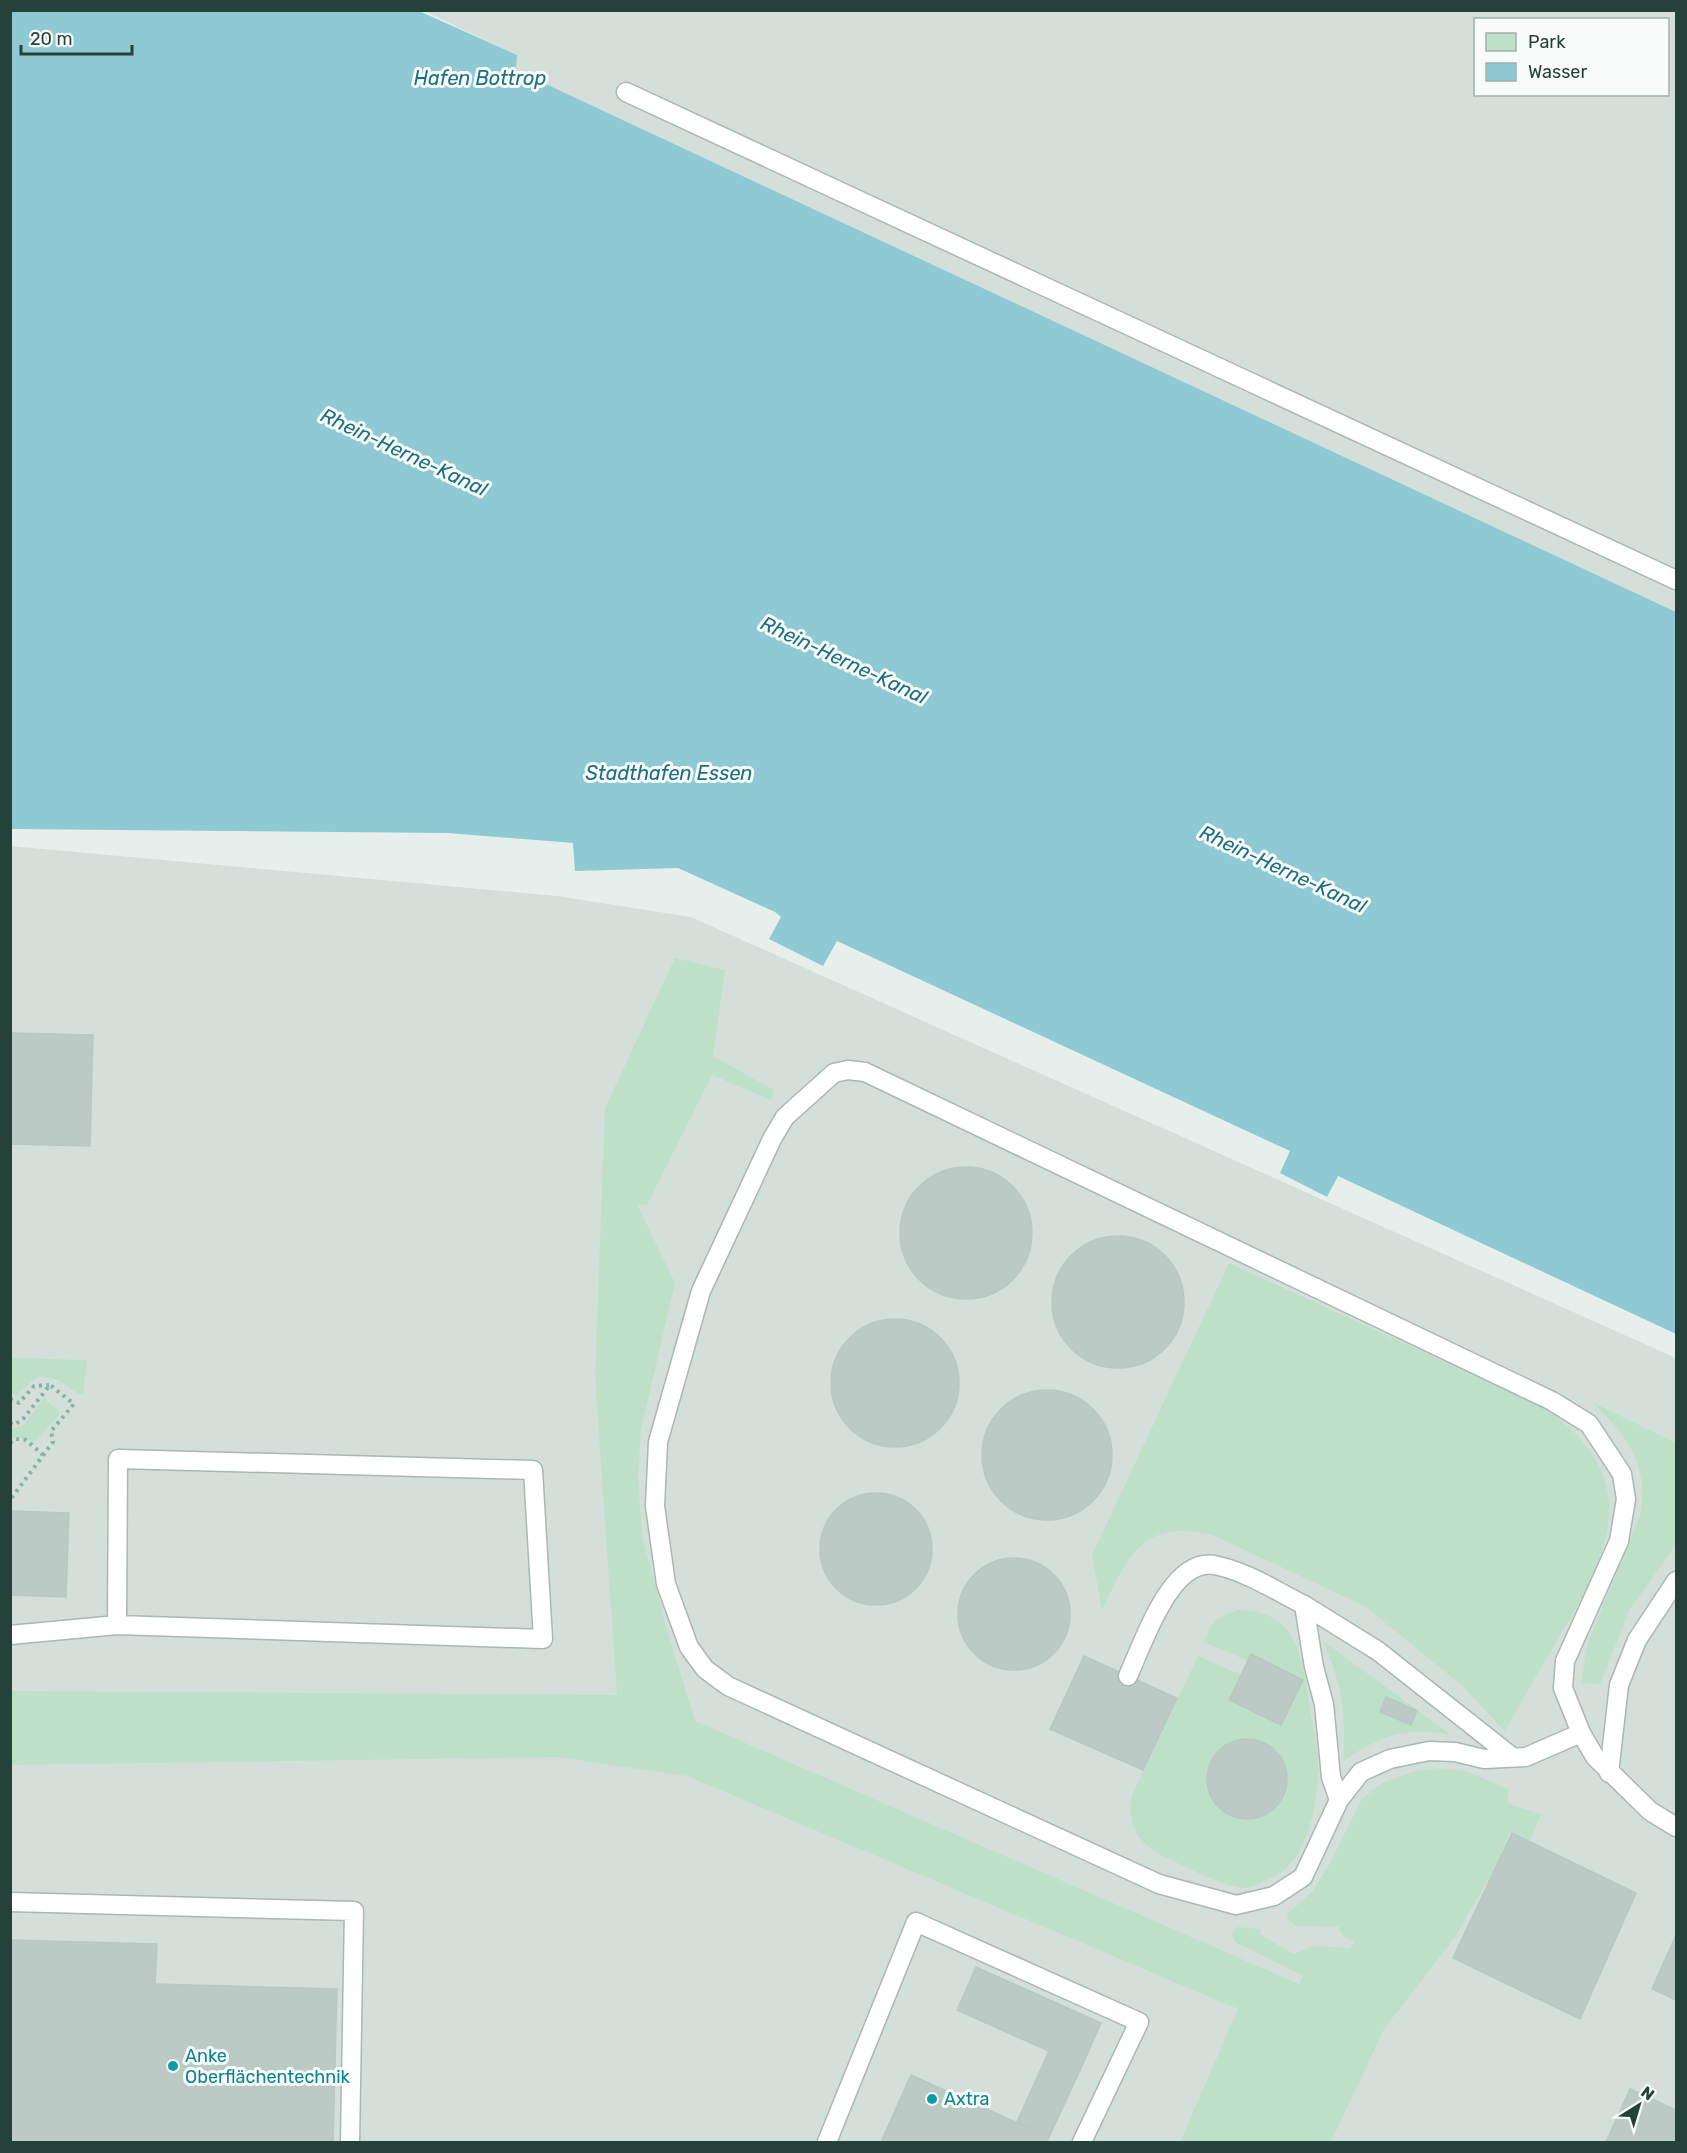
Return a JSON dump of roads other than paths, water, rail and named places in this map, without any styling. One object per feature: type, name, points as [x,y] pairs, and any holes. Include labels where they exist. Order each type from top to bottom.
[{"type":"lane","points":[[626,92],[1677,580]]},
{"type":"lane","points":[[1581,1733],[1526,1757],[1484,1759],[1455,1752],[1409,1754],[1361,1772],[1339,1800],[1303,1877],[1274,1896],[1236,1905],[1159,1884],[728,1686],[705,1669],[689,1647],[666,1584],[659,1549],[655,1506],[658,1442],[701,1291],[772,1139],[785,1117],[834,1073],[848,1070],[866,1072],[1552,1401],[1589,1424],[1622,1474],[1626,1499],[1619,1541],[1565,1661],[1563,1688],[1581,1733],[1595,1757],[1650,1811],[1677,1827]]},
{"type":"lane","points":[[10,1635],[117,1625],[543,1639],[533,1470],[118,1460],[117,1625]]},
{"type":"lane","points":[[1128,1676],[1171,1587],[1191,1569],[1213,1565],[1246,1576],[1304,1605],[1378,1652],[1511,1756]]},
{"type":"lane","points":[[1609,1773],[1619,1686],[1637,1640],[1677,1581]]},
{"type":"lane","points":[[1304,1605],[1314,1667],[1324,1704],[1331,1777],[1339,1800]]},
{"type":"lane","points":[[10,1902],[354,1911],[350,2142]]},
{"type":"lane","points":[[827,2142],[916,1922],[1139,2022],[1083,2142]]},
{"type":"water","points":[[11,10],[419,11],[517,55],[516,70],[1676,612],[1676,1334],[1338,1176],[1327,1197],[1280,1173],[1290,1151],[837,941],[823,966],[769,939],[781,917],[775,912],[678,868],[575,871],[573,843],[448,833],[11,829]]},
{"type":"place","name":"Anke Oberflächentechnik","points":[[173,2066]]},
{"type":"place","name":"Axtra","points":[[932,2099]]},
{"type":"water label","name":"Hafen Bottrop","points":[[480,78]]},
{"type":"water label","name":"Rhein-Herne-Kanal","points":[[404,452]]},
{"type":"water label","name":"Rhein-Herne-Kanal","points":[[844,660]]},
{"type":"water label","name":"Stadthafen Essen","points":[[669,773]]},
{"type":"water label","name":"Rhein-Herne-Kanal","points":[[1283,869]]}]
